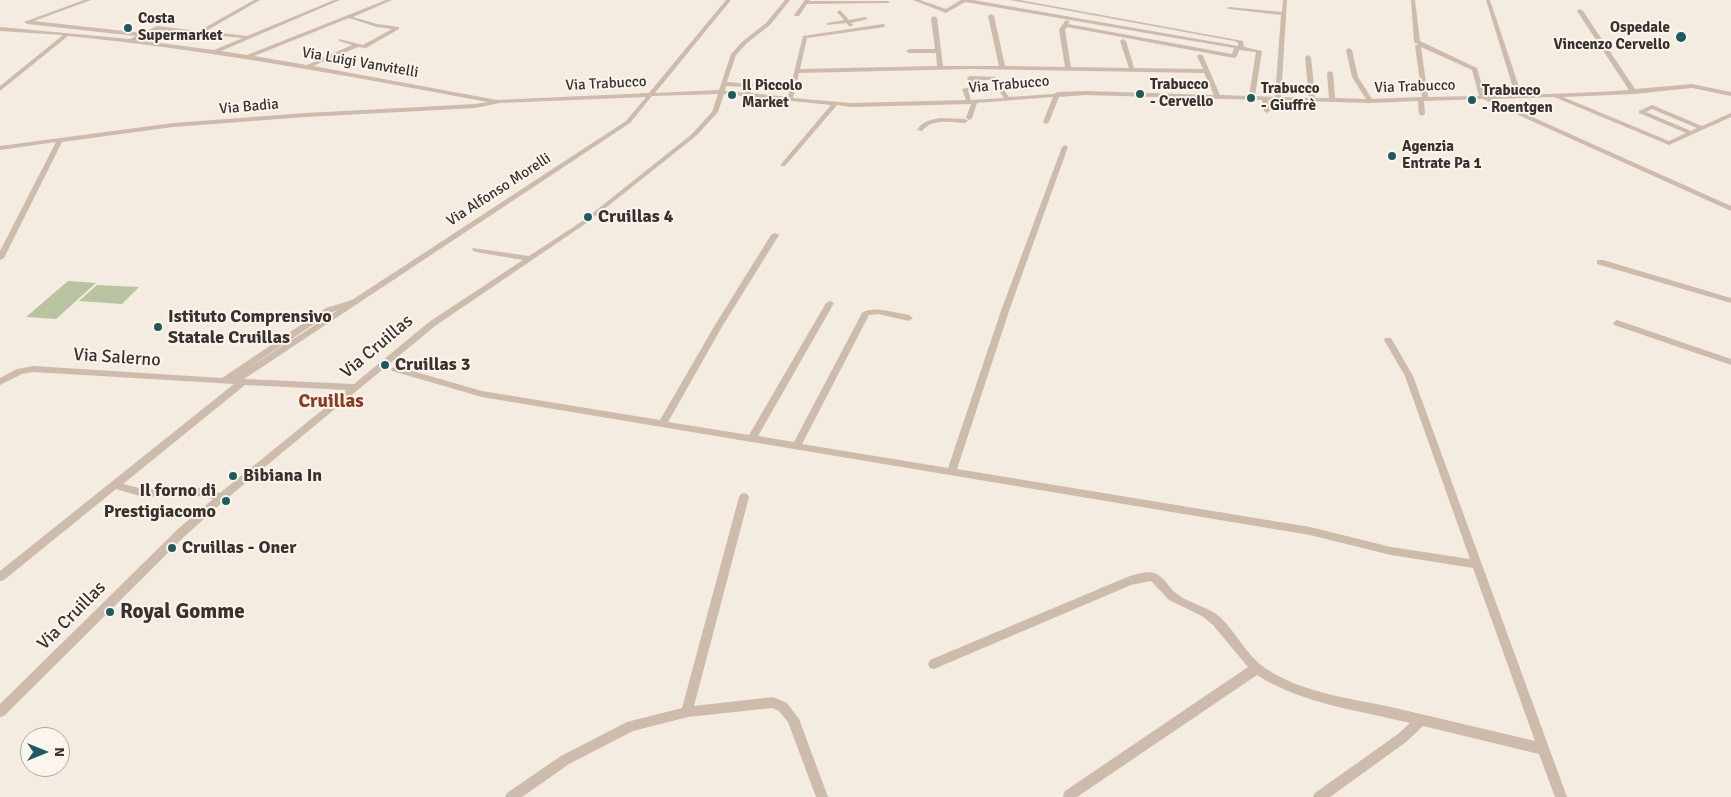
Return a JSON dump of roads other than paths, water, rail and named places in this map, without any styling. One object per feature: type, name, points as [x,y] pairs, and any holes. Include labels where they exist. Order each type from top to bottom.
[{"type":"street","points":[[7,30],[89,0]]},
{"type":"street","points":[[201,32],[258,0]]},
{"type":"street","points":[[215,52],[338,0]]},
{"type":"street","points":[[248,57],[390,0]]},
{"type":"street","name":"Via Alfonso Morelli","points":[[114,485],[239,382],[356,300],[628,122],[642,107],[649,94],[729,0]]},
{"type":"street","name":"Via Cruillas","points":[[0,712],[182,532],[222,497],[432,324],[610,203],[694,136],[715,112],[733,55],[745,42],[768,24],[788,0]]},
{"type":"street","points":[[915,0],[946,11],[964,0],[1259,51],[1252,98]]},
{"type":"street","points":[[1012,0],[1241,42],[1234,56],[1065,25]]},
{"type":"street","points":[[1278,98],[1284,0]]},
{"type":"street","points":[[1413,0],[1417,42],[1475,69],[1482,97],[1731,209]]},
{"type":"street","points":[[1488,0],[1517,91],[1522,96]]},
{"type":"street","points":[[798,15],[807,2],[888,2]]},
{"type":"street","points":[[1229,8],[1284,14]]},
{"type":"street","points":[[1580,10],[1634,92]]},
{"type":"street","points":[[840,12],[855,31]]},
{"type":"street","points":[[1068,67],[1062,30],[1074,14]]},
{"type":"street","points":[[991,16],[1002,67]]},
{"type":"street","points":[[341,40],[364,47],[397,28],[377,25],[349,17]]},
{"type":"street","points":[[934,18],[940,67]]},
{"type":"street","points":[[829,24],[865,20]]},
{"type":"street","points":[[27,22],[142,35]]},
{"type":"street","points":[[790,99],[804,38],[883,26]]},
{"type":"street","points":[[132,40],[157,28],[248,38]]},
{"type":"street","name":"Via Luigi Vanvitelli","points":[[0,29],[132,40],[215,52],[308,66],[500,102]]},
{"type":"street","points":[[0,88],[67,34]]},
{"type":"street","points":[[1176,46],[1180,38]]},
{"type":"street","points":[[1123,41],[1132,69]]},
{"type":"street","points":[[308,66],[358,45]]},
{"type":"street","points":[[1422,45],[1418,46],[1423,99],[1422,114]]},
{"type":"street","points":[[1349,50],[1355,76],[1370,101]]},
{"type":"street","points":[[909,51],[938,51]]},
{"type":"street","points":[[1200,56],[1218,97]]},
{"type":"street","points":[[1308,56],[1312,99]]},
{"type":"street","points":[[797,71],[940,67],[1068,67],[1207,71]]},
{"type":"street","points":[[1330,72],[1332,100]]},
{"type":"street","points":[[920,130],[922,126],[931,121],[967,119],[972,101],[965,88],[975,88],[970,78],[994,78],[1007,98]]},
{"type":"street","points":[[723,88],[751,85],[748,94]]},
{"type":"street","name":"Via Trabucco","points":[[500,102],[723,88],[748,94],[834,105],[937,103],[1056,94],[1133,93],[1370,101],[1634,92],[1692,86],[1731,94]]},
{"type":"street","points":[[1046,122],[1056,94]]},
{"type":"street","points":[[1553,95],[1669,144],[1731,115]]},
{"type":"street","points":[[1265,98],[1267,111]]},
{"type":"street","name":"Via Badia","points":[[0,148],[173,125],[306,115],[475,106],[500,102]]},
{"type":"street","points":[[937,103],[938,121]]},
{"type":"street","points":[[783,165],[834,105]]},
{"type":"street","points":[[1692,133],[1641,112],[1652,107],[1703,128]]},
{"type":"street","points":[[0,258],[60,140]]},
{"type":"street","points":[[952,470],[1006,308],[1065,147]]},
{"type":"street","points":[[663,424],[719,325],[775,235]]},
{"type":"street","points":[[476,250],[528,258]]},
{"type":"street","points":[[1600,262],[1731,301]]},
{"type":"street","name":"Via Alfonso Morelli","points":[[223,381],[329,310],[340,304],[356,300]]},
{"type":"street","points":[[752,438],[830,303]]},
{"type":"street","points":[[797,445],[866,313],[873,312],[909,318]]},
{"type":"street","points":[[1618,323],[1731,362]]},
{"type":"street","points":[[1388,340],[1409,376],[1561,797]]},
{"type":"street","name":"Via Salerno","points":[[0,382],[20,371],[33,369],[239,382],[356,387]]},
{"type":"street","points":[[395,370],[482,394],[952,470],[1310,531],[1391,551],[1477,564]]},
{"type":"street","points":[[0,577],[114,485],[143,493],[200,492],[222,497]]},
{"type":"street","points":[[688,712],[688,704],[744,497]]},
{"type":"street","points":[[934,664],[1130,581],[1150,577],[1161,582],[1175,598],[1210,616],[1257,668],[1270,677],[1303,691],[1372,711],[1388,712],[1544,749]]},
{"type":"street","points":[[1069,795],[1257,668]]},
{"type":"street","points":[[511,797],[565,760],[611,734],[631,726],[688,712],[773,702],[784,707],[793,719],[822,797]]},
{"type":"street","points":[[1319,797],[1402,738],[1420,721]]},
{"type":"place","name":"Costa Supermarket","points":[[128,28]]},
{"type":"place","name":"Ospedale Vincenzo Cervello","points":[[1681,37]]},
{"type":"place","name":"Trabucco - Cervello","points":[[1140,94]]},
{"type":"place","name":"Il Piccolo Market","points":[[732,95]]},
{"type":"place","name":"Trabucco - Giuffrè","points":[[1251,98]]},
{"type":"place","name":"Trabucco - Roentgen","points":[[1472,100]]},
{"type":"place","name":"Agenzia Entrate Pa 1","points":[[1392,156]]},
{"type":"place","name":"Cruillas 4","points":[[588,217]]},
{"type":"place","name":"Istituto Comprensivo Statale Cruillas","points":[[158,327]]},
{"type":"place","name":"Cruillas 3","points":[[385,365]]},
{"type":"place","name":"Bibiana In","points":[[233,476]]},
{"type":"place","name":"Il forno di Prestigiacomo","points":[[226,501]]},
{"type":"place","name":"Cruillas - Oner","points":[[172,548]]},
{"type":"place","name":"Royal Gomme","points":[[110,612]]},
{"type":"district","name":"Cruillas","points":[[331,402]]}]
